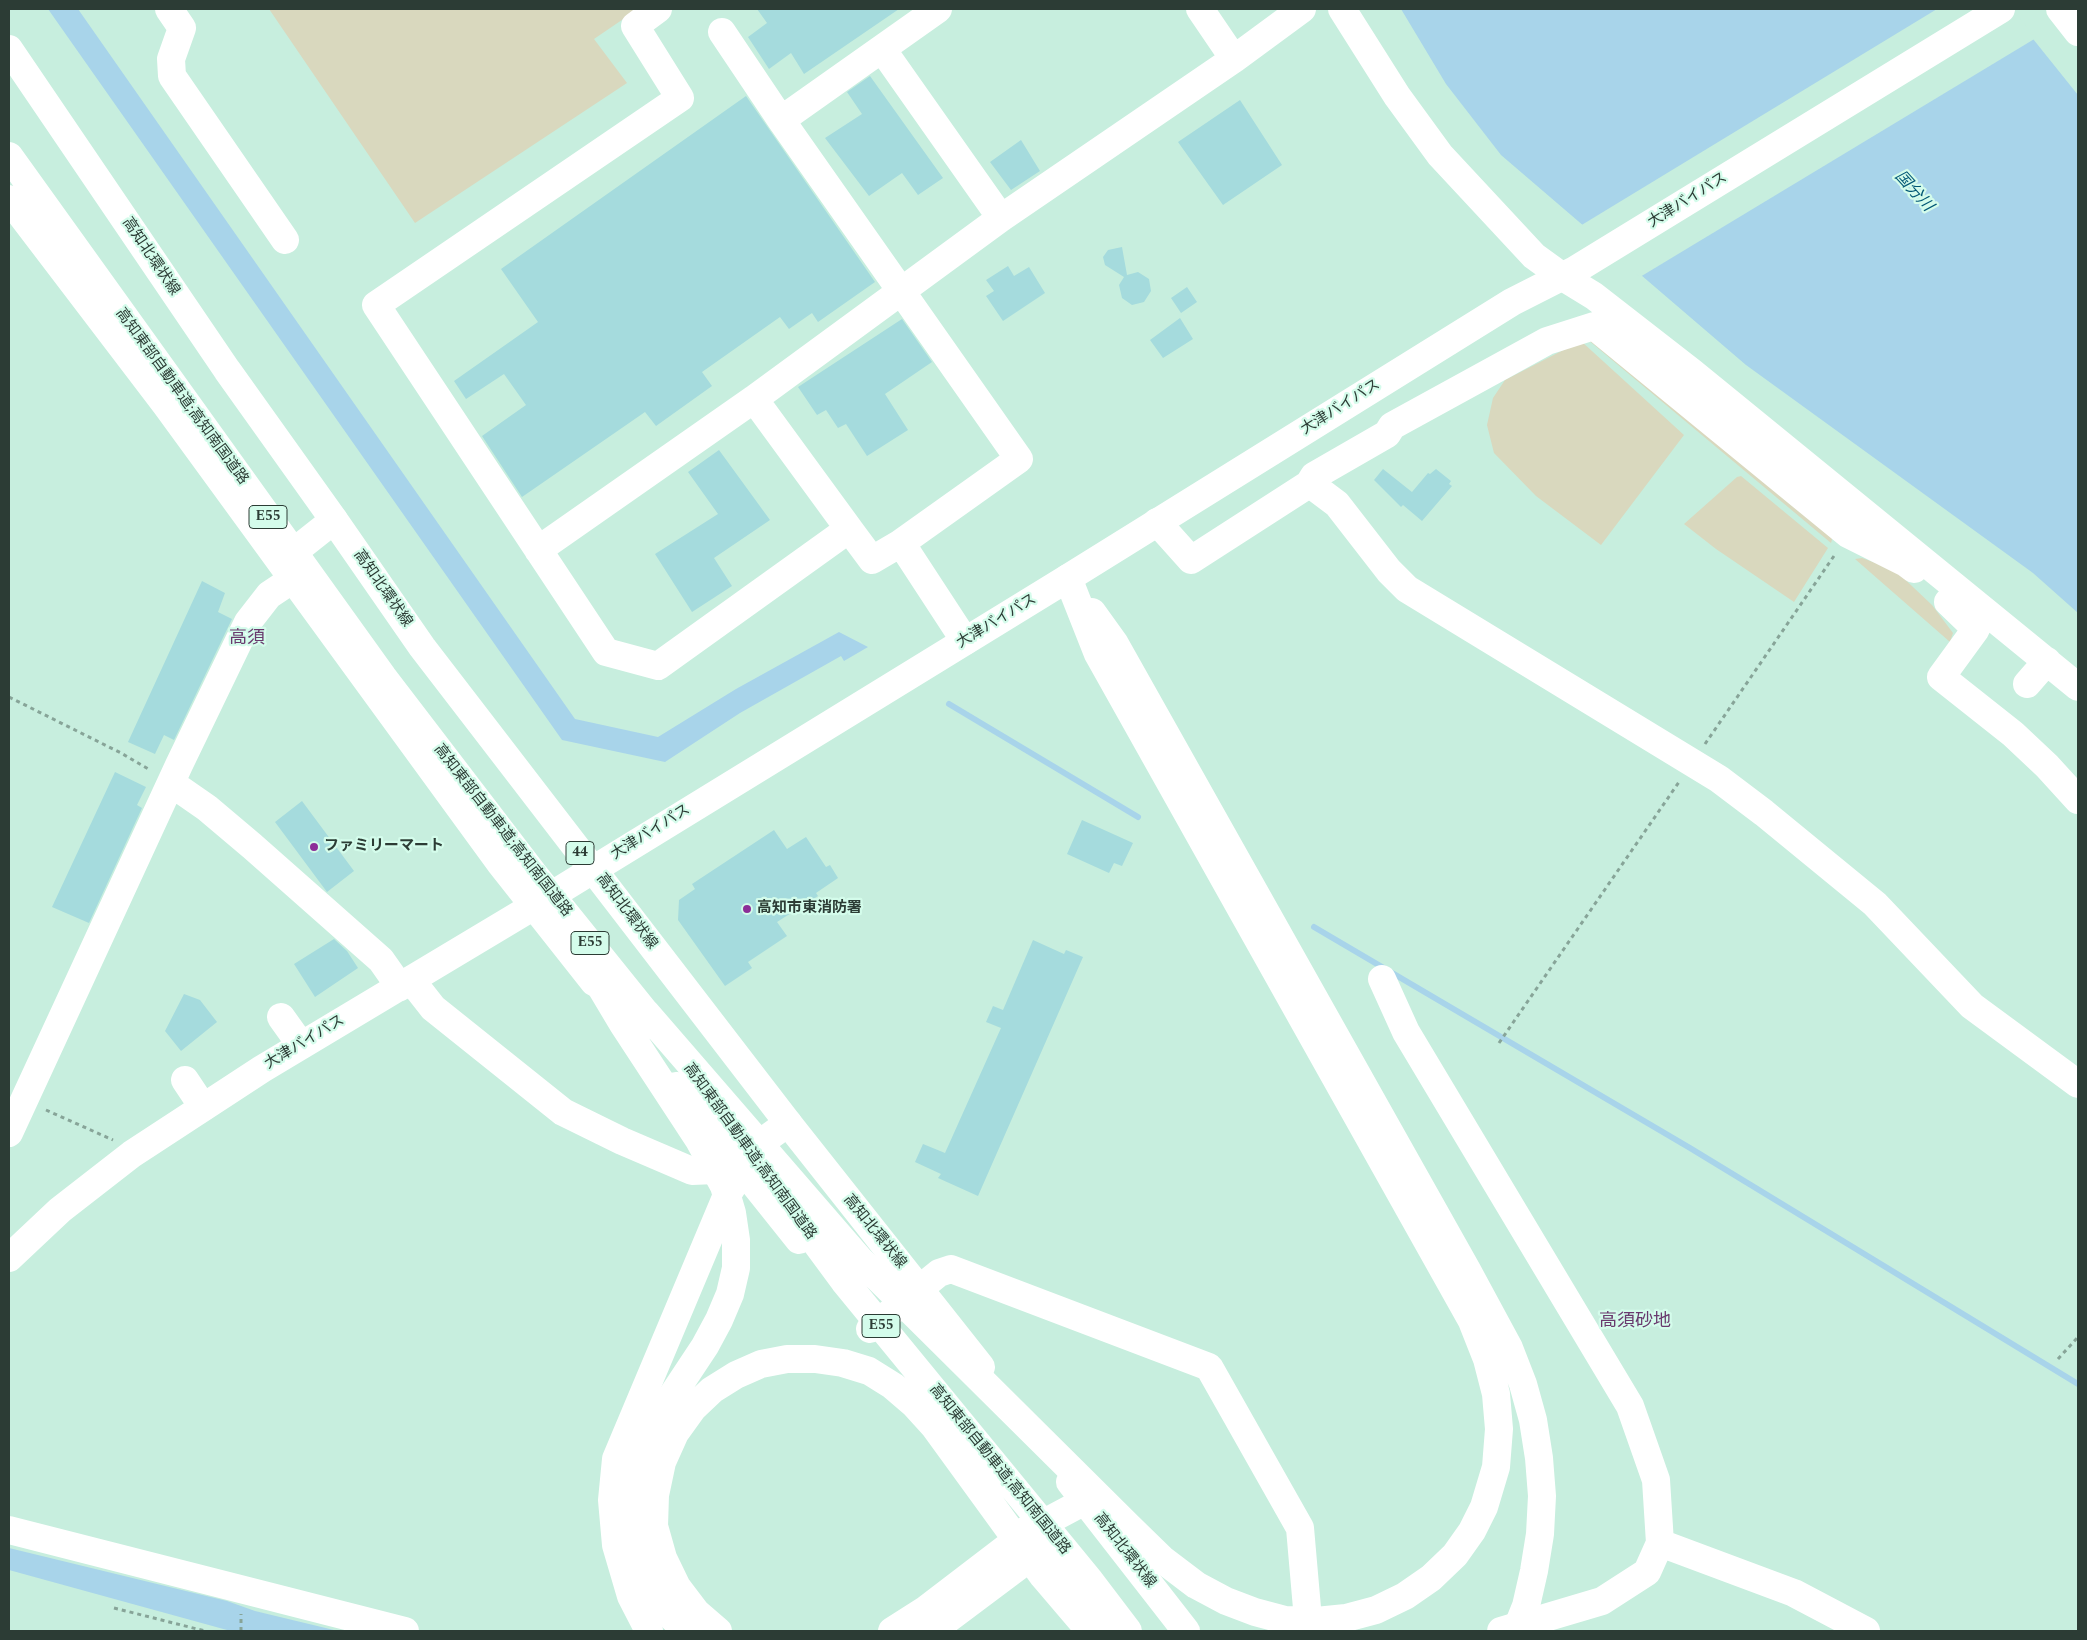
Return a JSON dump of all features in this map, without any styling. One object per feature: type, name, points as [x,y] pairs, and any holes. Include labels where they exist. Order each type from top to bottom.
[{"type":"main road","points":[[169,9],[182,28],[171,59],[172,76],[285,240]]},
{"type":"main road","points":[[658,9],[635,26],[680,98],[376,305],[606,652],[658,666],[849,529]]},
{"type":"main road","points":[[781,120],[938,9]]},
{"type":"main road","points":[[1200,9],[1234,59]]},
{"type":"main road","points":[[538,550],[754,399],[1001,218],[1234,59],[1302,9]]},
{"type":"main road","points":[[1342,9],[1397,96],[1440,155],[1534,256],[1569,274],[1694,373],[1920,566],[2047,661],[2078,687]]},
{"type":"main road","name":"大津バイパス","points":[[9,1258],[60,1210],[136,1151],[301,1045],[534,906],[1068,578],[1512,302],[1569,274],[2001,9]]},
{"type":"main road","points":[[2060,9],[2078,32]]},
{"type":"main road","points":[[722,32],[781,120],[1019,459],[901,543],[872,560],[754,399]]},
{"type":"main road","name":"高知北環状線","points":[[9,49],[227,370],[422,647],[788,1124],[1186,1631]]},
{"type":"main road","points":[[882,49],[1001,218]]},
{"type":"main road","name":"高知東部自動車道;高知南国道路","points":[[9,156],[383,678],[534,873],[646,1013],[844,1281],[1084,1573],[1128,1631]]},
{"type":"main road","points":[[9,199],[166,405],[534,906],[870,1329],[1105,1631]]},
{"type":"main road","points":[[1157,522],[1191,560],[1309,484],[1314,476],[1387,434],[1392,426],[1546,341],[1594,326],[1848,534],[1906,563],[1920,566],[1976,628],[1941,676],[2013,734],[2048,766],[2078,800]]},
{"type":"main road","points":[[1309,484],[1337,504],[1389,571],[1407,589],[1718,778],[1875,904],[1972,1006],[2078,1084]]},
{"type":"main road","points":[[9,1133],[171,783],[248,622],[287,570],[334,520]]},
{"type":"main road","points":[[901,543],[965,641]]},
{"type":"main road","points":[[1068,578],[1115,644],[1490,1310],[1509,1348],[1523,1384],[1533,1420],[1542,1496],[1540,1534],[1534,1571],[1526,1606],[1516,1631]]},
{"type":"main road","points":[[646,1013],[859,1259],[1128,1526],[1164,1560],[1196,1585],[1226,1601],[1255,1612],[1285,1620],[1316,1621],[1346,1618],[1376,1610],[1405,1596],[1431,1578],[1455,1555],[1472,1531],[1484,1507],[1496,1467],[1499,1429],[1494,1385],[1487,1359],[1472,1321],[1098,654],[1068,578]]},
{"type":"main road","points":[[2027,684],[2047,661]]},
{"type":"main road","points":[[171,783],[207,808],[274,865],[433,1008],[562,1112],[622,1142],[692,1170],[742,1169]]},
{"type":"main road","points":[[534,873],[623,1024],[699,1140],[724,1186],[732,1214],[736,1240],[736,1268],[730,1294],[667,1425],[637,1476],[633,1505],[634,1534],[642,1562],[654,1591],[673,1618],[686,1631]]},
{"type":"main road","points":[[1382,979],[1406,1032],[1630,1406],[1656,1480],[1660,1543],[1648,1572],[1602,1601],[1501,1631]]},
{"type":"main road","points":[[281,1017],[301,1045]]},
{"type":"main road","points":[[185,1080],[203,1107]]},
{"type":"main road","points":[[649,1631],[631,1596],[616,1545],[612,1524],[612,1500],[616,1459],[728,1195],[742,1169],[759,1144],[788,1124]]},
{"type":"main road","points":[[870,1329],[939,1273],[951,1269],[1209,1367],[1300,1528],[1309,1631]]},
{"type":"main road","points":[[718,1631],[696,1612],[677,1587],[663,1558],[654,1526],[656,1495],[667,1425],[693,1408],[712,1390],[736,1375],[761,1364],[787,1358],[843,1363],[869,1371],[893,1386],[914,1404],[934,1426],[1019,1545],[1090,1631]]},
{"type":"main road","points":[[932,1631],[1035,1541],[1085,1501]]},
{"type":"main road","points":[[9,1530],[405,1631]]},
{"type":"main road","points":[[892,1631],[1035,1541]]},
{"type":"main road","points":[[1660,1543],[1794,1593],[1866,1631]]},
{"type":"path","points":[[9,697],[121,753],[171,783]]},
{"type":"path","points":[[1499,1044],[1507,1031]]},
{"type":"path","points":[[24,1101],[136,1151]]},
{"type":"path","points":[[2058,1359],[2078,1337]]},
{"type":"path","points":[[114,1608],[205,1631]]},
{"type":"path","points":[[241,1612],[241,1631]]},
{"type":"green space","points":[[269,9],[638,9],[594,39],[627,83],[415,223]]},
{"type":"green space","points":[[1592,334],[1833,536],[1831,543],[1587,339]]},
{"type":"green space","points":[[1581,341],[1684,435],[1601,545],[1536,496],[1494,453],[1487,425],[1493,398],[1505,380]]},
{"type":"green space","points":[[1741,476],[1828,548],[1794,602],[1716,549],[1684,524],[1737,477]]},
{"type":"green space","points":[[1862,558],[1895,570],[1932,605],[1953,633],[1950,642],[1855,559]]},
{"type":"water","points":[[48,9],[78,9],[575,719],[658,737],[736,689],[839,632],[868,647],[844,661],[841,656],[740,713],[665,762],[562,740]]},
{"type":"water","name":"国分川","points":[[1401,9],[2009,9],[2078,95],[2078,613],[2033,573],[1746,365],[1501,155],[1446,84]]},
{"type":"water","points":[[9,1548],[227,1601],[255,1611],[338,1631],[227,1630],[9,1570]]},
{"type":"pier","points":[[1937,9],[2012,9],[2036,38],[1640,277],[1580,226]]},
{"type":"building","points":[[757,9],[899,9],[804,74],[791,53],[769,69],[748,37],[767,23]]},
{"type":"building","points":[[870,76],[943,178],[918,195],[902,173],[869,196],[825,138],[862,114],[847,92]]},
{"type":"building","points":[[746,96],[875,282],[818,322],[812,313],[789,329],[780,317],[702,372],[712,386],[656,426],[645,412],[522,497],[482,436],[526,405],[504,374],[466,399],[454,381],[538,322],[501,269]]},
{"type":"building","points":[[1240,100],[1282,165],[1223,205],[1178,142]]},
{"type":"building","points":[[1021,140],[1040,171],[1011,190],[990,162]]},
{"type":"building","points":[[1122,247],[1127,275],[1138,272],[1149,279],[1151,291],[1144,302],[1132,305],[1122,298],[1119,285],[1124,277],[1105,265],[1103,257],[1108,250]]},
{"type":"building","points":[[1008,266],[1014,276],[1029,267],[1045,293],[1003,321],[986,296],[994,291],[986,280]]},
{"type":"building","points":[[1187,287],[1197,302],[1181,313],[1171,298]]},
{"type":"building","points":[[1180,318],[1193,339],[1163,358],[1150,340]]},
{"type":"building","points":[[902,319],[932,362],[885,394],[908,430],[867,456],[846,424],[838,428],[826,410],[817,415],[798,387]]},
{"type":"building","points":[[719,450],[770,520],[714,558],[732,586],[692,612],[655,554],[718,514],[688,472]]},
{"type":"building","points":[[1383,469],[1412,492],[1428,473],[1430,474],[1436,469],[1451,481],[1449,484],[1452,486],[1422,521],[1403,505],[1401,507],[1374,480]]},
{"type":"building","points":[[202,581],[225,593],[218,612],[232,619],[174,740],[164,735],[155,754],[128,742]]},
{"type":"building","points":[[115,772],[146,787],[137,805],[142,808],[89,923],[52,907]]},
{"type":"building","name":"ファミリーマート","points":[[302,801],[354,871],[327,892],[275,822]]},
{"type":"building","points":[[1082,820],[1133,843],[1122,866],[1114,863],[1109,873],[1067,854]]},
{"type":"building","name":"高知市東消防署","points":[[774,830],[787,849],[806,837],[826,867],[830,865],[838,878],[816,893],[818,896],[777,922],[787,936],[748,962],[752,968],[725,986],[678,920],[679,900],[695,889],[692,884]]},
{"type":"building","points":[[334,939],[347,951],[358,968],[315,997],[294,964]]},
{"type":"building","points":[[1033,940],[1064,954],[1066,950],[1083,957],[978,1196],[938,1178],[941,1174],[915,1162],[923,1144],[945,1153],[1001,1028],[986,1022],[993,1006],[1003,1010]]},
{"type":"building","points":[[184,994],[200,1000],[217,1022],[181,1051],[165,1031]]},
{"type":"waterway","points":[[949,704],[1138,817]]},
{"type":"waterway","points":[[1314,927],[1690,1148],[2078,1384]]},
{"type":"place","name":"ファミリーマート","points":[[314,847]]},
{"type":"place","name":"高知市東消防署","points":[[747,909]]},
{"type":"district","name":"高須","points":[[247,639]]},
{"type":"district","name":"高須砂地","points":[[1635,1322]]}]
